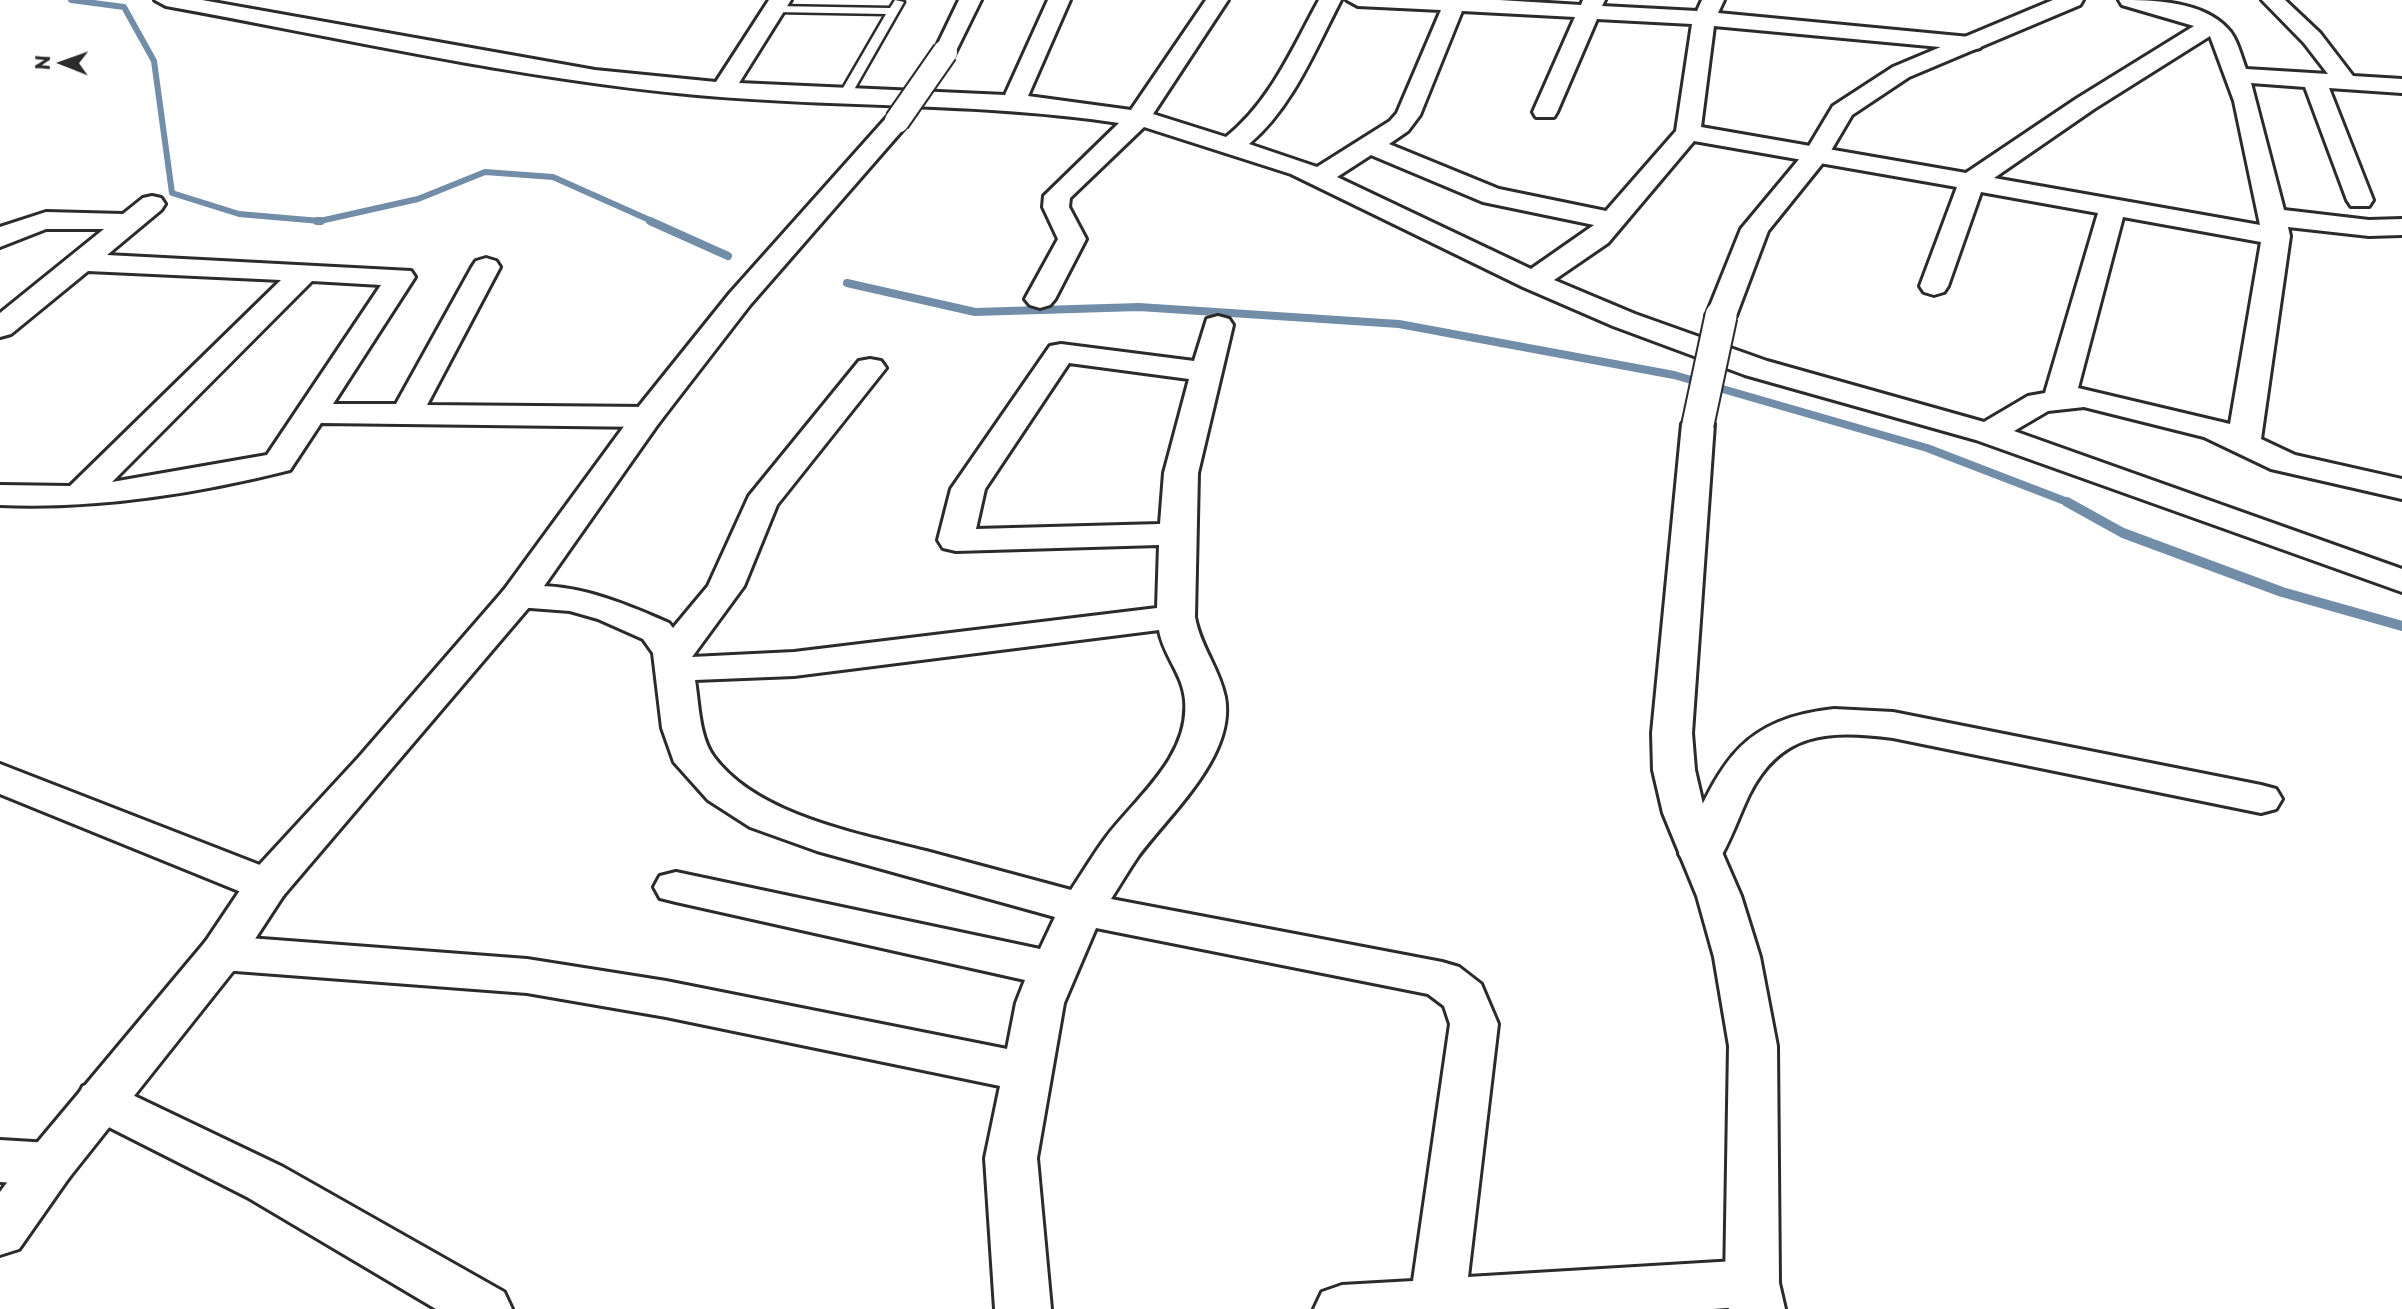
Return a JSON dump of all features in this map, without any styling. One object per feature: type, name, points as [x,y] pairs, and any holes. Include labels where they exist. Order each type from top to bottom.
[{"type":"street","points":[[166,0],[594,77],[723,89],[1013,103],[1138,118],[1231,145],[1318,178],[1533,281],[1624,320],[1756,368],[1988,433],[2402,581]]},
{"type":"street","points":[[0,1233],[50,1164],[222,953],[267,885],[374,766],[517,598],[647,417],[740,299],[897,121],[944,52],[970,0]]},
{"type":"street","points":[[1013,103],[1059,0]]},
{"type":"street","points":[[1040,299],[1072,239],[1056,207],[1057,196],[1138,118],[1217,0]]},
{"type":"street","points":[[1231,145],[1259,123],[1282,89],[1330,0]]},
{"type":"street","points":[[1358,0],[1708,9],[1972,43]]},
{"type":"street","points":[[1342,1309],[1438,1301],[1754,1296],[1753,1046],[1737,957],[1719,896],[1684,813],[1674,770],[1672,733],[1698,424],[1721,316],[1755,229],[1817,154],[1842,111],[1865,93],[1900,72],[2072,0]]},
{"type":"street","points":[[2130,0],[2185,14],[2211,25],[2221,34],[2246,101],[2274,227],[2244,442]]},
{"type":"street","points":[[2273,0],[2312,38],[2346,82]]},
{"type":"street","points":[[723,89],[775,3]]},
{"type":"street","points":[[1318,178],[1387,137],[1408,115],[1454,4]]},
{"type":"street","points":[[1545,112],[1591,6]]},
{"type":"street","points":[[1533,281],[1598,237],[1688,132],[1708,9]]},
{"type":"street","points":[[1934,286],[1972,181],[2085,104],[2211,25]]},
{"type":"street","points":[[2236,75],[2402,86]]},
{"type":"street","points":[[2314,80],[2360,200]]},
{"type":"street","points":[[1688,132],[2113,206],[2274,227],[2402,227]]},
{"type":"street","points":[[1372,146],[1492,196],[1612,220]]},
{"type":"street","points":[[0,328],[152,204]]},
{"type":"street","points":[[2059,399],[2113,206]]},
{"type":"street","points":[[0,239],[17,227],[44,219],[129,223]]},
{"type":"street","points":[[0,495],[79,496],[144,488],[278,463],[401,277],[82,262]]},
{"type":"street","points":[[408,411],[486,267]]},
{"type":"street","points":[[79,496],[303,273]]},
{"type":"street","points":[[1023,1309],[1011,1158],[1040,1003],[1082,909],[1122,847],[1183,773],[1206,725],[1202,689],[1196,670],[1180,640],[1176,617],[1177,534],[1181,473],[1218,325]]},
{"type":"street","points":[[1177,534],[956,540],[968,489],[1060,353],[1206,372]]},
{"type":"street","points":[[674,660],[726,586],[761,503],[870,368]]},
{"type":"street","points":[[1988,433],[2039,403],[2084,397],[2183,420],[2244,442],[2283,462],[2402,489]]},
{"type":"street","points":[[311,412],[408,411],[647,417]]},
{"type":"street","points":[[517,598],[572,600],[611,611],[656,631],[674,660],[682,728],[695,762],[723,790],[765,817],[832,841],[1082,909],[1442,979],[1464,996],[1474,1024],[1438,1301]]},
{"type":"street","points":[[674,660],[794,664],[1176,617]]},
{"type":"street","points":[[1701,854],[1748,762],[1779,734],[1817,722],[1856,720],[1893,725],[2261,799]]},
{"type":"street","points":[[0,778],[267,885]]},
{"type":"street","points":[[676,887],[1053,969]]},
{"type":"street","points":[[222,953],[527,976],[666,999],[1025,1072]]},
{"type":"street","points":[[101,1100],[265,1182],[484,1309]]},
{"type":"street","points":[[0,1161],[50,1164]]},
{"type":"lane","points":[[775,3],[897,6],[845,95]]},
{"type":"waterway","points":[[71,0],[124,7],[154,61],[172,193],[239,214],[320,221]]},
{"type":"waterway","points":[[320,221],[418,199],[485,172],[553,177],[654,222]]},
{"type":"waterway","points":[[650,221],[728,256]]},
{"type":"waterway","points":[[847,283],[975,312],[1139,307],[1399,324],[1674,375],[1927,448],[2070,503]]},
{"type":"waterway","points":[[2067,502],[2123,533],[2282,592],[2402,626]]}]
